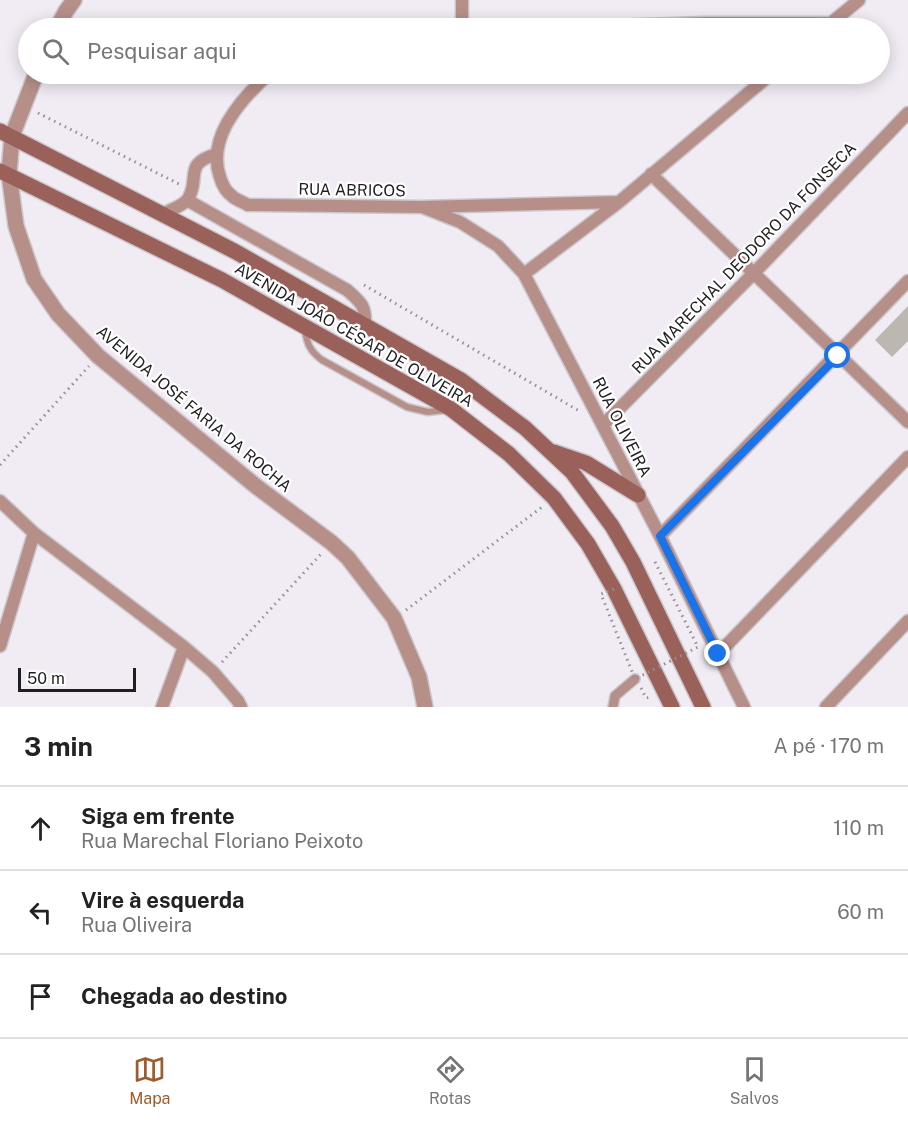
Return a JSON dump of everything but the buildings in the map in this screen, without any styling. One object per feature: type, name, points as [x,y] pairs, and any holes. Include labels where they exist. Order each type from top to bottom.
[{"type":"main road","name":"AVENIDA JOÃO CÉSAR DE OLIVEIRA","points":[[6,134],[236,252],[461,380],[525,428],[572,472],[612,526],[633,562],[703,707]]},
{"type":"main road","name":"AVENIDA JOÃO CÉSAR DE OLIVEIRA","points":[[4,172],[222,280],[305,326],[451,409],[509,454],[554,498],[588,544],[614,589],[672,707]]},
{"type":"main road","points":[[549,450],[586,463],[638,495]]},
{"type":"street","points":[[62,18],[74,0]]},
{"type":"street","points":[[462,0],[462,18]]},
{"type":"street","points":[[837,18],[858,0]]},
{"type":"street","name":"AVENIDA JOSÉ FARIA DA ROCHA","points":[[31,84],[6,134],[4,172],[16,226],[34,279],[58,314],[98,356],[257,487],[332,543],[348,558],[394,618],[419,677],[425,707]]},
{"type":"street","name":"RUA ABRICOS","points":[[258,84],[233,113],[219,141],[217,154],[218,171],[223,186],[232,197],[248,205],[422,207],[619,202]]},
{"type":"street","points":[[524,274],[619,202],[758,84]]},
{"type":"street","name":"RUA MARECHAL DEODORO DA FONSECA","points":[[603,426],[908,113]]},
{"type":"street","points":[[163,214],[187,201],[194,171],[198,164],[202,159],[217,154]]},
{"type":"street","points":[[651,174],[908,423]]},
{"type":"street","name":"AVENIDA JOÃO CÉSAR DE OLIVEIRA","points":[[187,201],[347,290],[363,306],[365,327]]},
{"type":"street","name":"RUA OLIVEIRA","points":[[422,207],[460,222],[498,246],[524,274],[660,536],[744,707]]},
{"type":"street","points":[[660,536],[838,356],[908,281]]},
{"type":"street","points":[[718,654],[908,457]]},
{"type":"street","points":[[0,501],[34,533],[184,647],[213,672],[241,707]]},
{"type":"street","points":[[0,646],[34,533]]},
{"type":"street","points":[[826,707],[908,621]]},
{"type":"street","points":[[162,707],[184,647]]},
{"type":"street","points":[[613,707],[615,696],[635,679]]},
{"type":"path","points":[[0,465],[98,356]]},
{"type":"path","points":[[394,618],[554,498]]},
{"type":"path","points":[[213,672],[332,543]]},
{"type":"path","points":[[614,589],[601,594],[635,679],[698,647],[653,558]]},
{"type":"route","points":[[718,654],[660,536],[838,356]]}]
